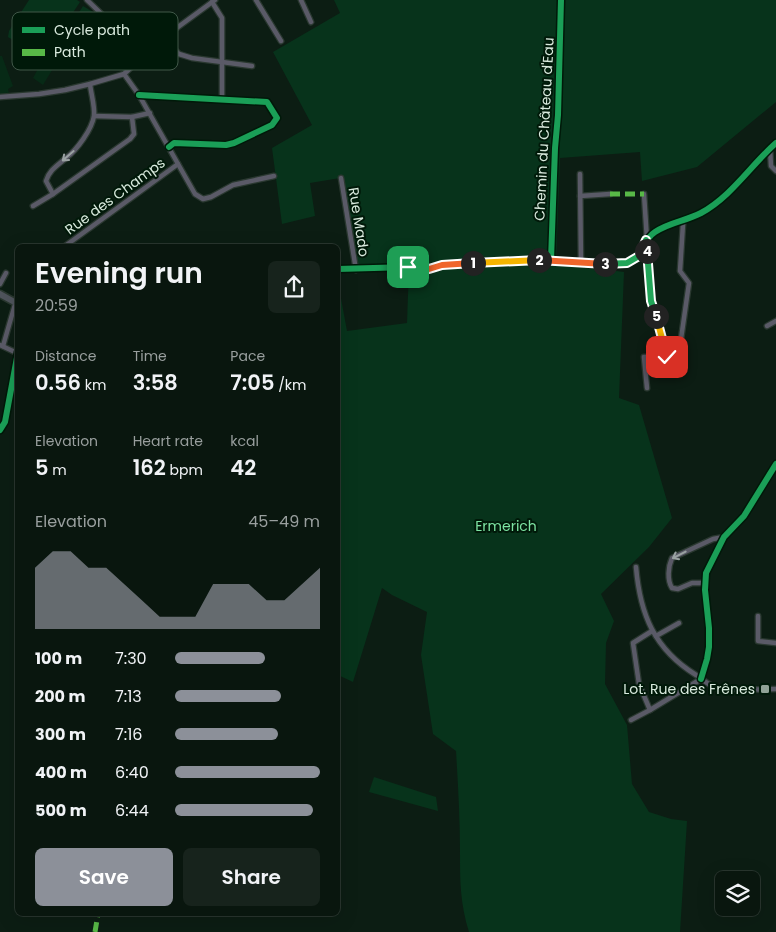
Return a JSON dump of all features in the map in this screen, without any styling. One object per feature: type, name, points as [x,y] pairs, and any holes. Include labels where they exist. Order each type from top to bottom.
[{"type":"street","points":[[87,0],[99,12]]},
{"type":"street","points":[[256,0],[281,41]]},
{"type":"street","points":[[301,0],[311,22]]},
{"type":"street","name":"Chemin du Château d'Eau","points":[[551,260],[561,0]]},
{"type":"street","points":[[178,27],[213,1],[222,18],[222,100]]},
{"type":"street","points":[[178,53],[192,58],[252,66]]},
{"type":"street","points":[[0,98],[38,94],[90,84],[124,74],[128,70]]},
{"type":"street","points":[[124,74],[139,95],[195,194],[203,199],[211,197],[233,185],[274,176]]},
{"type":"street","points":[[53,194],[46,181],[47,175],[72,154],[83,139],[94,116],[90,84]]},
{"type":"street","points":[[139,95],[266,102],[277,118],[272,125],[234,143],[226,145],[174,143],[169,147]]},
{"type":"street","points":[[94,116],[132,117],[150,114]]},
{"type":"street","points":[[33,206],[130,139],[134,134],[132,117]]},
{"type":"street","points":[[340,269],[408,267],[429,269],[442,265],[551,260],[614,264],[627,263],[639,256],[646,240],[654,233],[671,223],[696,215],[728,192],[776,143]]},
{"type":"street","points":[[770,148],[771,166],[776,171]]},
{"type":"street","name":"Rue des Champs","points":[[68,244],[178,164]]},
{"type":"street","points":[[580,174],[581,262]]},
{"type":"street","name":"Rue Mado","points":[[340,178],[356,270]]},
{"type":"street","points":[[580,196],[610,194]]},
{"type":"street","points":[[644,194],[651,301],[668,359]]},
{"type":"street","points":[[647,388],[644,357],[668,359],[679,353],[688,283],[680,271],[683,224]]},
{"type":"street","points":[[0,284],[6,273]]},
{"type":"street","points":[[0,294],[15,303]]},
{"type":"street","points":[[15,307],[2,345],[15,351]]},
{"type":"street","points":[[767,326],[776,321]]},
{"type":"street","points":[[0,430],[5,422],[15,364]]},
{"type":"street","points":[[631,720],[701,679],[708,659],[709,647],[706,573],[724,536],[744,516],[776,464]]},
{"type":"street","points":[[705,583],[692,583],[678,589],[672,588],[670,586],[668,568],[670,561],[672,558],[714,538],[724,536]]},
{"type":"street","points":[[636,567],[639,597],[644,615],[652,631],[679,665],[717,688],[776,689]]},
{"type":"street","points":[[758,616],[758,641],[776,643]]},
{"type":"street","points":[[656,636],[679,623]]},
{"type":"street","points":[[650,710],[639,684],[632,642],[652,631]]},
{"type":"shaded area","points":[[0,56],[2,56],[13,86],[8,89],[9,94],[0,95]]},
{"type":"shaded area","points":[[37,70],[52,70],[43,85],[33,78]]},
{"type":"green space","points":[[29,0],[77,0],[80,2],[73,12],[21,12]]},
{"type":"green space","name":"Ermerich","points":[[334,0],[776,0],[776,102],[697,167],[642,181],[640,152],[560,158],[556,263],[624,272],[619,398],[639,405],[672,518],[649,547],[601,594],[614,621],[606,643],[605,684],[627,725],[632,784],[649,812],[671,819],[687,821],[680,932],[469,932],[461,892],[456,751],[433,734],[421,655],[427,612],[382,588],[353,682],[340,676],[340,293],[347,331],[407,323],[409,267],[356,270],[340,178],[310,183],[315,216],[282,224],[272,148],[312,125],[273,52],[340,13]]},
{"type":"green space","points":[[83,6],[93,12],[79,12]]},
{"type":"green space","points":[[12,26],[12,39],[8,37]]},
{"type":"green space","points":[[374,777],[436,797],[438,811],[369,792]]},
{"type":"marked path","points":[[610,194],[644,194]]},
{"type":"marked path","points":[[95,932],[98,916]]},
{"type":"cycle path","points":[[551,260],[561,0]]},
{"type":"cycle path","points":[[139,95],[267,102],[277,118],[272,125],[234,143],[226,145],[174,143],[169,147]]},
{"type":"cycle path","points":[[340,269],[409,267],[429,269],[442,265],[536,260],[558,260],[601,265],[629,262],[638,256],[647,240],[655,232],[701,213],[722,198],[776,143]]},
{"type":"cycle path","points":[[0,430],[5,422],[15,368]]},
{"type":"cycle path","points":[[701,679],[709,647],[705,590],[706,573],[724,537],[744,516],[776,464]]},
{"type":"place","name":"Lot. Rue des Frênes","points":[[765,689]]},
{"type":"route","points":[[408,267],[429,269],[442,265],[551,260],[614,264],[627,263],[639,256],[646,240],[651,301],[667,357]]}]
